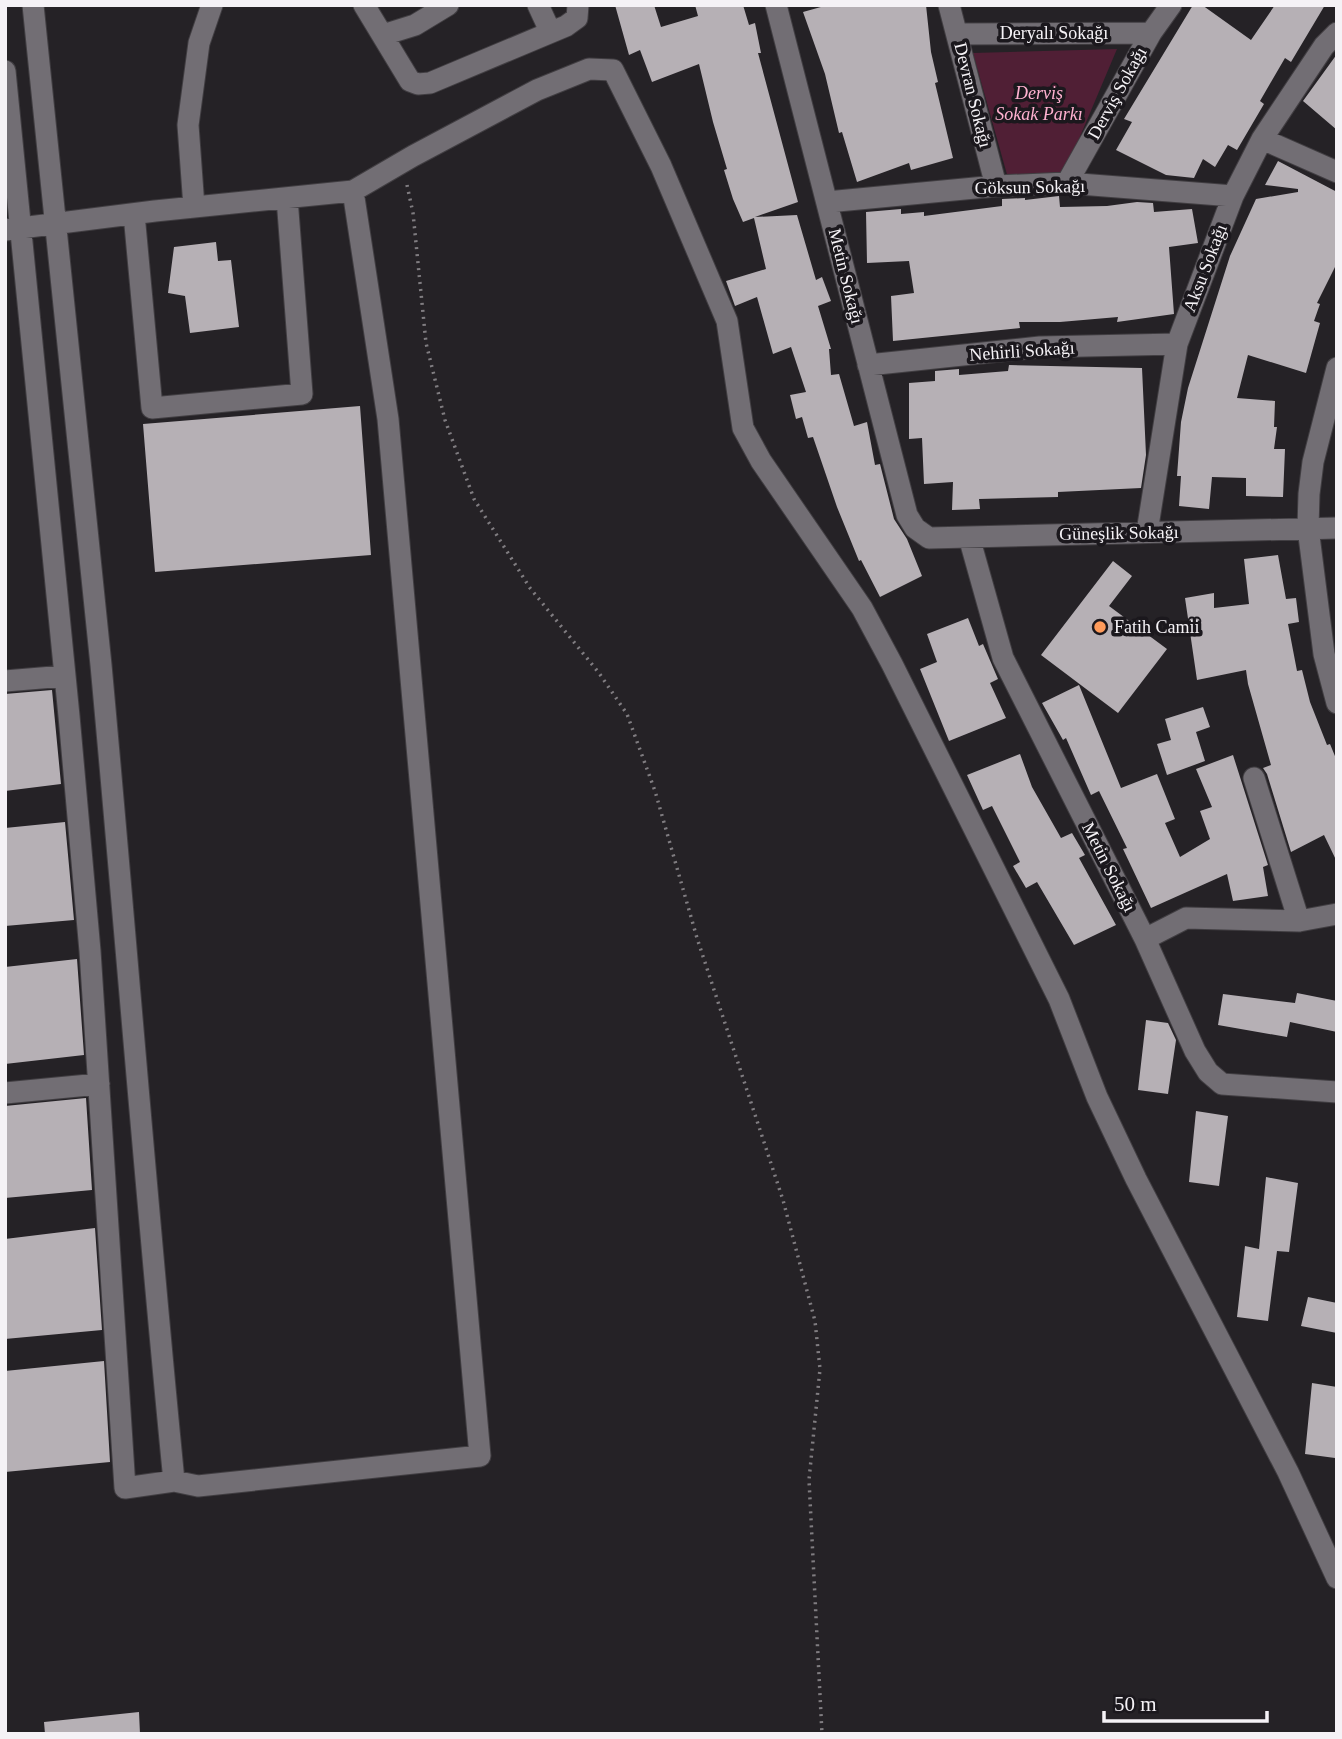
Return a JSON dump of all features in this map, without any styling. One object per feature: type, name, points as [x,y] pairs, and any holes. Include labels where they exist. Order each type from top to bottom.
[{"type":"street","points":[[33,5],[100,664],[174,1481]]},
{"type":"street","points":[[194,207],[188,125],[199,43],[212,5]]},
{"type":"street","points":[[365,5],[410,81],[418,84],[430,83],[566,26],[577,18],[578,5]]},
{"type":"street","points":[[383,35],[415,25],[448,5]]},
{"type":"street","points":[[538,5],[550,31]]},
{"type":"street","name":"Metin Sokağı","points":[[776,5],[906,515],[915,528],[929,538]]},
{"type":"street","name":"Devran Sokağı","points":[[949,5],[996,186]]},
{"type":"street","name":"Derviş Sokağı","points":[[1067,183],[1151,33],[1171,5]]},
{"type":"street","name":"Deryalı Sokağı","points":[[957,34],[1151,33]]},
{"type":"street","name":"Aksu Sokağı","points":[[1147,532],[1177,344],[1233,197],[1262,139],[1324,46],[1337,33]]},
{"type":"street","points":[[13,229],[352,191],[537,90],[589,69],[613,70],[661,166],[727,321],[743,428],[761,461],[862,608],[892,664],[1059,999],[1097,1097],[1136,1179],[1288,1472],[1337,1577]]},
{"type":"street","points":[[5,71],[13,229],[65,676],[99,1084],[125,1488],[174,1481],[198,1486],[480,1456],[388,419],[352,191]]},
{"type":"street","points":[[1262,139],[1337,172]]},
{"type":"street","name":"Göksun Sokağı","points":[[827,202],[996,186],[1067,183],[1233,197]]},
{"type":"street","points":[[134,214],[152,408],[302,394],[287,198]]},
{"type":"street","name":"Nehirli Sokağı","points":[[868,365],[1040,347],[1177,344]]},
{"type":"street","points":[[1337,368],[1313,461],[1308,528],[1324,653],[1337,703]]},
{"type":"street","name":"Güneşlik Sokağı","points":[[929,538],[1337,528]]},
{"type":"street","name":"Metin Sokağı","points":[[969,537],[1003,658],[1145,939],[1195,1051],[1208,1072],[1222,1084],[1337,1092]]},
{"type":"street","points":[[5,681],[65,676]]},
{"type":"street","points":[[1254,778],[1298,921]]},
{"type":"street","points":[[1145,939],[1186,918],[1298,921],[1337,915]]},
{"type":"street","points":[[5,1093],[99,1084]]},
{"type":"path","points":[[402,162],[414,213],[426,343],[445,420],[474,499],[530,588],[599,673],[627,714],[655,791],[697,938],[783,1200],[815,1321],[820,1369],[809,1480],[822,1734]]},
{"type":"green space","name":"Derviş Sokak Parkı","points":[[1117,49],[1065,172],[1008,178],[973,53]]},
{"type":"building","points":[[615,5],[654,5],[661,27],[698,16],[695,5],[743,5],[749,25],[755,23],[761,53],[758,53],[798,202],[755,217],[797,215],[816,280],[822,277],[831,301],[818,306],[831,349],[831,375],[839,374],[854,426],[867,422],[875,465],[880,464],[894,519],[907,539],[922,576],[880,597],[861,560],[859,561],[813,437],[808,438],[802,417],[796,419],[790,395],[806,392],[791,347],[773,354],[757,297],[735,306],[726,281],[766,269],[754,218],[743,222],[733,199],[699,64],[652,82],[640,50],[629,55]]},
{"type":"building","points":[[828,5],[926,5],[931,52],[938,82],[935,83],[953,158],[911,170],[909,163],[857,182],[842,132],[839,133],[825,74],[803,12]]},
{"type":"building","points":[[1193,5],[1202,5],[1251,40],[1275,5],[1325,5],[1291,62],[1285,58],[1260,101],[1264,104],[1237,150],[1228,145],[1215,167],[1203,159],[1194,178],[1166,175],[1116,150],[1132,122],[1124,119]]},
{"type":"building","points":[[1337,54],[1337,130],[1303,101]]},
{"type":"building","points":[[1278,161],[1337,192],[1337,263],[1317,303],[1320,304],[1314,321],[1320,323],[1306,373],[1248,355],[1237,398],[1275,401],[1274,427],[1277,427],[1274,449],[1285,449],[1283,497],[1246,496],[1246,478],[1212,477],[1209,509],[1179,506],[1181,476],[1177,476],[1181,422],[1188,388],[1230,256],[1256,199],[1298,192],[1298,189],[1265,185]]},
{"type":"building","points":[[1059,196],[1060,207],[1137,202],[1153,203],[1154,212],[1192,209],[1198,243],[1169,247],[1174,314],[1117,322],[1118,317],[1019,322],[1020,328],[893,341],[891,296],[914,293],[909,261],[867,263],[866,212],[901,209],[901,214],[924,212],[924,216],[1002,206],[1002,199],[1025,200]]},
{"type":"building","points":[[216,242],[218,261],[231,260],[239,327],[190,333],[185,296],[168,293],[174,247]]},
{"type":"building","points":[[1009,365],[1142,368],[1146,455],[1141,488],[1058,492],[1058,497],[979,499],[980,509],[952,510],[953,482],[924,484],[922,438],[909,439],[909,383],[935,381],[935,371],[959,369],[959,375],[1008,371]]},
{"type":"building","points":[[360,406],[371,555],[155,572],[143,424]]},
{"type":"building","points":[[1278,555],[1286,599],[1296,598],[1299,622],[1288,624],[1297,671],[1302,670],[1310,702],[1327,745],[1330,744],[1337,761],[1337,862],[1324,835],[1291,852],[1263,768],[1271,765],[1246,670],[1197,680],[1185,598],[1214,593],[1214,608],[1249,604],[1244,559]]},
{"type":"building","name":"Fatih Camii","points":[[1113,561],[1132,576],[1109,606],[1167,649],[1118,713],[1041,655]]},
{"type":"building","points":[[968,618],[979,646],[983,644],[998,679],[990,683],[1006,718],[949,741],[920,669],[937,662],[927,634]]},
{"type":"building","points":[[1079,685],[1121,788],[1157,774],[1175,819],[1165,823],[1180,857],[1210,839],[1200,811],[1212,807],[1196,769],[1233,755],[1268,865],[1263,867],[1268,896],[1233,901],[1227,874],[1151,908],[1123,849],[1127,848],[1099,791],[1091,795],[1066,738],[1063,740],[1042,703]]},
{"type":"building","points":[[52,690],[61,784],[5,791],[5,694]]},
{"type":"building","points":[[1203,707],[1210,727],[1196,732],[1205,761],[1167,775],[1157,744],[1171,740],[1165,719]]},
{"type":"building","points":[[1020,754],[1032,787],[1061,838],[1072,833],[1085,855],[1079,858],[1116,925],[1074,945],[1037,882],[1026,888],[1013,866],[1020,862],[992,806],[983,810],[967,775]]},
{"type":"building","points":[[65,822],[74,920],[5,926],[5,828]]},
{"type":"building","points":[[77,959],[84,1055],[5,1064],[5,967]]},
{"type":"building","points":[[1297,993],[1337,1001],[1337,1032],[1290,1022],[1287,1037],[1218,1025],[1223,994],[1295,1003]]},
{"type":"building","points":[[1146,1020],[1168,1023],[1176,1040],[1168,1094],[1138,1090]]},
{"type":"building","points":[[86,1098],[92,1190],[5,1198],[5,1106]]},
{"type":"building","points":[[1196,1111],[1228,1116],[1219,1186],[1189,1182]]},
{"type":"building","points":[[1266,1177],[1298,1183],[1289,1252],[1277,1251],[1268,1321],[1237,1317],[1245,1246],[1259,1249]]},
{"type":"building","points":[[95,1228],[102,1330],[5,1339],[5,1239]]},
{"type":"building","points":[[1308,1297],[1337,1303],[1337,1333],[1301,1326]]},
{"type":"building","points":[[104,1361],[110,1462],[5,1472],[5,1371]]},
{"type":"building","points":[[1312,1383],[1337,1387],[1335,1458],[1305,1454]]},
{"type":"building","points":[[139,1712],[140,1734],[45,1734],[44,1722]]},
{"type":"place","name":"Fatih Camii","points":[[1100,627]]}]
